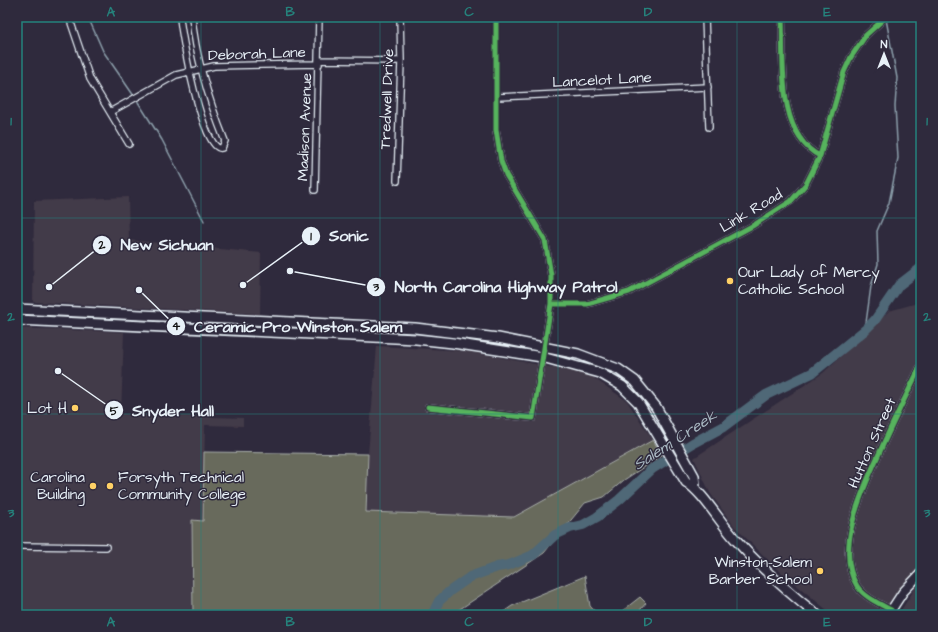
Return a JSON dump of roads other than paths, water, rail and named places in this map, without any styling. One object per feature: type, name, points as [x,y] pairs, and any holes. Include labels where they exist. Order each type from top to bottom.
[{"type":"main road","points":[[17,310],[415,328],[485,336],[578,354],[618,369],[635,381],[656,407],[694,476],[695,487]]},
{"type":"main road","points":[[117,325],[120,318],[185,321],[194,317]]},
{"type":"main road","points":[[17,320],[416,339],[453,343],[542,357],[590,369],[622,386],[638,402],[686,482],[695,487],[722,523],[752,558],[817,615]]},
{"type":"street","points":[[69,17],[90,79],[129,144]]},
{"type":"street","points":[[180,17],[189,72],[200,112],[215,147],[219,149],[222,148],[225,141],[210,100],[201,69],[192,17]]},
{"type":"street","name":"Madison Avenue","points":[[315,190],[319,17]]},
{"type":"street","name":"Tredwell Drive","points":[[397,182],[401,61],[400,17]]},
{"type":"street","points":[[428,407],[533,418],[551,304],[551,274],[545,240],[506,175],[501,161],[496,130],[496,17]]},
{"type":"street","points":[[705,17],[709,127]]},
{"type":"street","points":[[782,17],[788,115],[802,143],[820,156]]},
{"type":"street","name":"Link Road","points":[[551,304],[587,304],[629,292],[783,208],[800,192],[814,171],[820,156],[844,72],[851,57],[866,35],[886,17]]},
{"type":"street","name":"Deborah Lane","points":[[110,112],[176,75],[214,66],[401,61]]},
{"type":"street","name":"Lancelot Lane","points":[[497,97],[708,87]]},
{"type":"street","name":"Hutton Street","points":[[890,613],[858,588],[850,566],[849,546],[855,515],[870,472],[921,365]]},
{"type":"street","points":[[17,546],[106,547]]},
{"type":"street","points":[[890,613],[904,592],[921,574]]},
{"type":"waterway","points":[[88,17],[103,51],[134,96]]},
{"type":"waterway","points":[[865,330],[871,286],[878,264],[877,231],[889,203],[898,158],[895,106],[897,78],[886,19]]},
{"type":"waterway","points":[[138,102],[162,140],[204,221]]},
{"type":"waterway","name":"Salem Creek","points":[[432,615],[439,601],[470,577],[497,567],[509,565],[533,555],[555,535],[570,528],[583,525],[597,517],[619,500],[652,469],[693,443],[723,427],[766,395],[812,373],[865,330],[875,320],[899,285],[921,268]]},
{"type":"place","name":"North Carolina Highway Patrol","points":[[290,271]]},
{"type":"place","name":"Our Lady of Mercy Catholic School","points":[[730,281]]},
{"type":"place","name":"Sonic","points":[[243,285]]},
{"type":"place","name":"New Sichuan","points":[[49,287]]},
{"type":"place","name":"Ceramic Pro Winston Salem","points":[[139,290]]},
{"type":"place","name":"Snyder Hall","points":[[58,371]]},
{"type":"place","name":"Lot H","points":[[75,408]]},
{"type":"place","name":"Carolina Building","points":[[93,486]]},
{"type":"place","name":"Forsyth Technical Community College","points":[[110,486]]},
{"type":"place","name":"Winston-Salem Barber School","points":[[820,571]]}]
